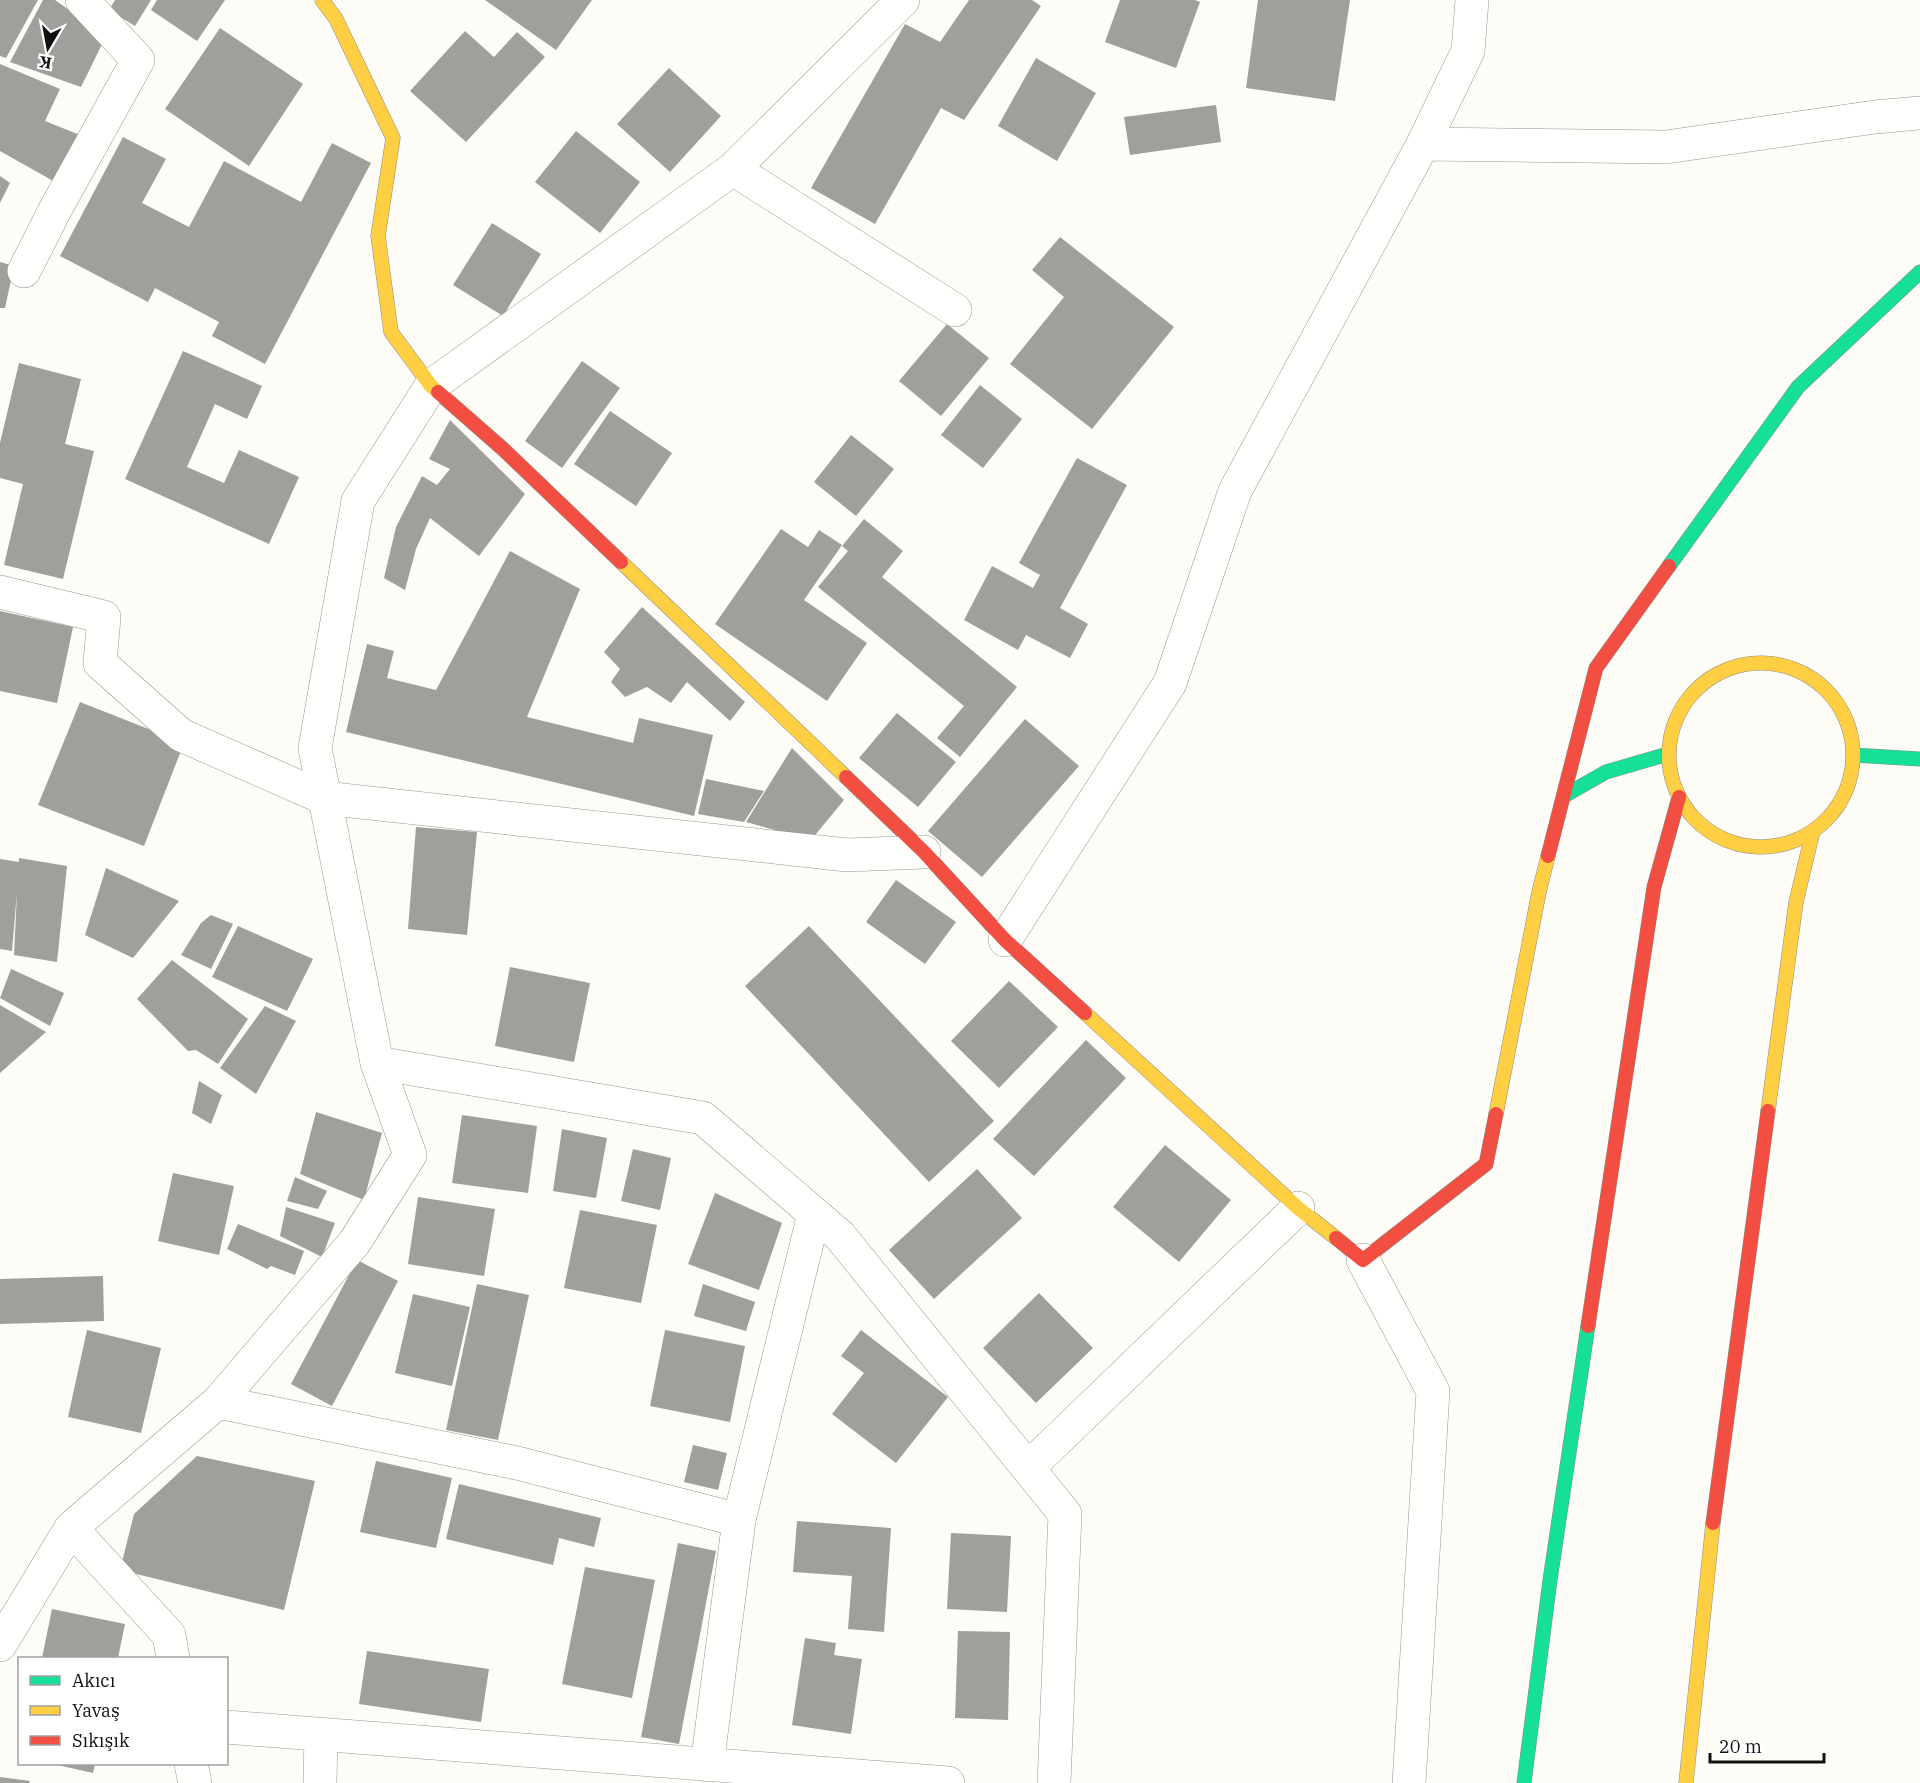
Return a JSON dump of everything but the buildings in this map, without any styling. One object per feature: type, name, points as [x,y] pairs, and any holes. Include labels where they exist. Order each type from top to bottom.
[{"type":"street","points":[[24,271],[138,60],[82,0]]},
{"type":"street","points":[[322,0],[336,19],[393,138],[378,236],[392,332],[431,386],[503,449],[924,852],[1005,940],[1298,1208],[1363,1260],[1433,1391],[1409,1783]]},
{"type":"street","points":[[0,1645],[71,1528],[218,1402],[354,1243],[410,1155],[377,1063],[315,748],[358,501],[431,386],[733,169],[903,0]]},
{"type":"street","points":[[1005,940],[1170,683],[1235,491],[1423,144],[1468,51],[1472,0]]},
{"type":"street","points":[[1423,144],[1666,147],[1875,117],[1920,113]]},
{"type":"street","points":[[733,169],[955,310]]},
{"type":"street","points":[[1363,1260],[1486,1164],[1539,892],[1596,668],[1798,387],[1920,272]]},
{"type":"street","points":[[0,592],[104,617],[100,663],[181,735],[324,798],[847,855],[924,852]]},
{"type":"street","points":[[1750,663],[1761,663],[1794,669],[1814,679],[1830,694],[1843,713],[1851,733],[1853,755],[1851,777],[1830,817],[1813,831],[1794,841],[1772,847],[1749,847],[1728,841],[1708,830],[1691,816],[1679,797],[1671,776],[1668,754],[1671,732],[1679,712],[1692,694],[1708,679],[1728,669],[1750,663]]},
{"type":"street","points":[[1564,796],[1606,772],[1668,754]]},
{"type":"street","points":[[1853,755],[1920,759]]},
{"type":"street","points":[[1524,1783],[1550,1580],[1654,887],[1679,797]]},
{"type":"street","points":[[1686,1783],[1715,1507],[1796,902],[1813,831]]},
{"type":"street","points":[[377,1063],[704,1118],[840,1236],[1065,1514],[1054,1783]]},
{"type":"street","points":[[1028,1468],[1298,1208]]},
{"type":"street","points":[[707,1764],[739,1520],[814,1214]]},
{"type":"street","points":[[218,1402],[517,1462],[739,1520]]},
{"type":"street","points":[[71,1528],[169,1635],[173,1657]]},
{"type":"street","points":[[228,1727],[948,1783]]},
{"type":"street","points":[[320,1783],[321,1734]]},
{"type":"street","points":[[191,1765],[195,1783]]},
{"type":"traffic: fast","points":[[1669,566],[1798,387],[1920,272]]},
{"type":"traffic: fast","points":[[1564,796],[1606,772],[1668,754]]},
{"type":"traffic: fast","points":[[1853,755],[1920,759]]},
{"type":"traffic: fast","points":[[1524,1783],[1550,1580],[1588,1326]]},
{"type":"traffic: slow","points":[[322,0],[336,19],[393,138],[378,236],[391,332],[431,386],[438,392]]},
{"type":"traffic: slow","points":[[621,562],[846,777]]},
{"type":"traffic: slow","points":[[1761,663],[1796,670],[1826,690],[1846,720],[1853,755],[1846,790],[1826,820],[1796,840],[1761,847],[1726,840],[1696,820],[1676,790],[1669,755],[1676,720],[1696,690],[1726,670],[1761,663]]},
{"type":"traffic: slow","points":[[1768,1111],[1796,902],[1813,831]]},
{"type":"traffic: slow","points":[[1496,1114],[1548,856]]},
{"type":"traffic: slow","points":[[1085,1013],[1298,1208],[1336,1238]]},
{"type":"traffic: slow","points":[[1686,1783],[1713,1523]]},
{"type":"traffic: jam","points":[[438,392],[503,449],[621,562]]},
{"type":"traffic: jam","points":[[1548,856],[1596,668],[1669,566]]},
{"type":"traffic: jam","points":[[846,777],[924,852],[1005,940],[1085,1013]]},
{"type":"traffic: jam","points":[[1588,1326],[1654,887],[1679,797]]},
{"type":"traffic: jam","points":[[1713,1523],[1768,1111]]},
{"type":"traffic: jam","points":[[1336,1238],[1363,1260],[1486,1164],[1496,1114]]}]
